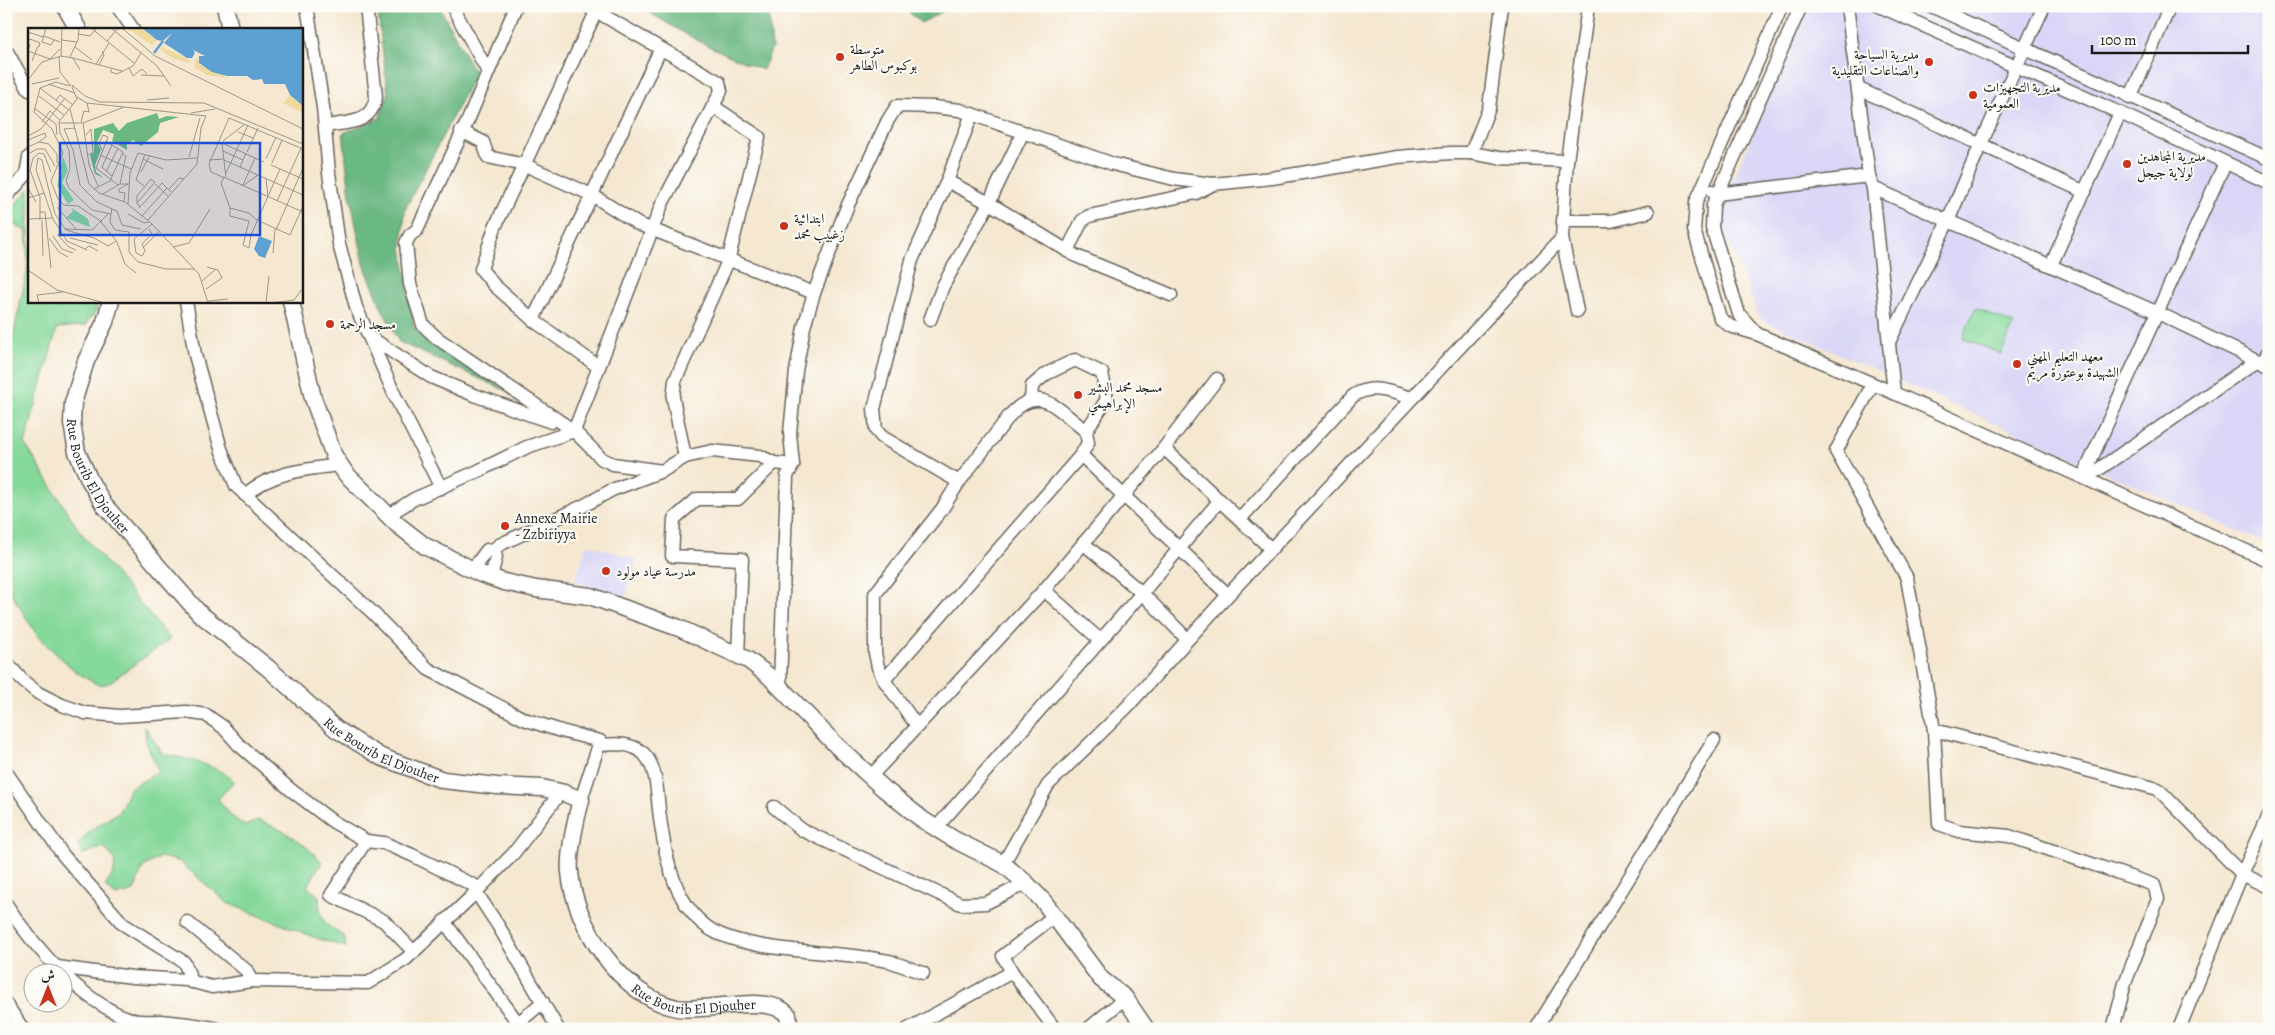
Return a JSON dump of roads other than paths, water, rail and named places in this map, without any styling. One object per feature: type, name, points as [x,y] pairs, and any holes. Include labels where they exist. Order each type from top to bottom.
[{"type":"main road","points":[[64,6],[77,28]]},
{"type":"main road","points":[[225,6],[230,28]]},
{"type":"main road","name":"Rue Bourib El Djouher","points":[[111,302],[105,322],[86,361],[73,403],[72,423],[77,452],[90,481],[104,505],[199,613],[268,668],[336,729],[381,757],[443,780],[498,786],[542,788],[561,792],[581,800],[569,861],[573,893],[592,938],[619,973],[652,998],[677,1008],[778,1006],[788,1015],[790,1029]]},
{"type":"main road","points":[[291,302],[313,398],[330,446],[340,466],[387,516],[425,546],[472,570],[536,589],[590,596],[679,628],[738,656],[769,676],[837,746],[870,776],[936,828],[1003,864],[1026,883],[1044,902],[1101,979],[1125,998],[1146,1029]]},
{"type":"street","points":[[117,6],[131,28]]},
{"type":"street","points":[[307,6],[340,244],[356,307],[396,398],[441,488]]},
{"type":"street","points":[[325,126],[364,119],[372,111],[376,97],[366,6]]},
{"type":"street","points":[[452,6],[487,70]]},
{"type":"street","points":[[516,6],[417,230],[410,235],[406,243],[410,284],[423,324],[438,338],[574,431],[602,458],[613,464],[662,471]]},
{"type":"street","points":[[1471,153],[1489,108],[1502,6]]},
{"type":"street","points":[[1577,311],[1562,238],[1567,161],[1588,6]]},
{"type":"street","points":[[1782,6],[1696,202],[1694,230],[1720,318],[1730,326],[1757,334],[1894,393],[2269,561]]},
{"type":"street","points":[[1757,334],[1739,314],[1712,228],[1712,205],[1801,6]]},
{"type":"street","points":[[1847,6],[1871,182],[1894,393]]},
{"type":"street","points":[[1879,6],[2120,113],[2269,183]]},
{"type":"street","points":[[1930,6],[2130,98],[2269,159]]},
{"type":"street","points":[[1889,342],[1948,221],[2044,6]]},
{"type":"street","points":[[2130,98],[2170,6]]},
{"type":"street","points":[[387,516],[414,499],[527,447],[574,431],[599,367],[651,230],[665,196],[720,96],[721,91],[718,82],[660,50],[628,28],[592,9],[525,165],[495,227],[481,269],[494,285],[533,320],[599,367]]},
{"type":"street","points":[[6,50],[28,88]]},
{"type":"street","points":[[533,320],[660,50]]},
{"type":"street","points":[[1859,89],[1980,146],[2085,192]]},
{"type":"street","points":[[685,457],[673,398],[676,381],[728,261],[759,137],[713,106]]},
{"type":"street","points":[[780,686],[787,476],[793,466],[790,433],[796,371],[802,334],[814,293],[847,207],[888,120],[897,106],[942,107],[972,114],[1113,164],[1174,179],[1213,184],[1272,178],[1397,157],[1471,153],[1499,158],[1567,161]]},
{"type":"street","points":[[2051,265],[2120,113]]},
{"type":"street","points":[[960,482],[882,437],[876,430],[874,409],[912,260],[947,181],[972,114]]},
{"type":"street","points":[[462,131],[483,142],[488,156],[525,165],[592,194],[638,224],[651,230],[814,293]]},
{"type":"street","points":[[930,320],[943,286],[989,203],[1023,132]]},
{"type":"street","points":[[6,197],[26,175],[28,163]]},
{"type":"street","points":[[2085,477],[2156,312],[2225,163]]},
{"type":"street","points":[[947,181],[989,203],[1068,251],[1170,295]]},
{"type":"street","points":[[1703,186],[1717,194],[1871,182],[1948,221],[2156,312],[2263,363]]},
{"type":"street","points":[[1068,251],[1082,221],[1088,216],[1196,194],[1213,184]]},
{"type":"street","points":[[1563,220],[1611,220],[1648,212]]},
{"type":"street","points":[[1003,864],[1048,785],[1127,707],[1187,639],[1562,238]]},
{"type":"street","points":[[186,302],[195,354],[221,449],[231,477],[244,495],[372,612],[428,669],[524,719],[600,741],[581,800]]},
{"type":"street","points":[[370,338],[431,377],[446,384],[574,431]]},
{"type":"street","points":[[2085,477],[2263,363],[2269,350]]},
{"type":"street","points":[[884,680],[1081,454],[1088,443],[1086,431],[1107,398],[1102,372],[1075,360],[1046,374],[1036,394],[1019,405],[1010,415],[942,509],[875,594],[875,653],[884,680],[917,726]]},
{"type":"street","points":[[870,776],[1044,590],[1164,448],[1217,379]]},
{"type":"street","points":[[1873,384],[1836,451],[1907,578],[1934,730],[1939,824],[1959,831],[2009,836],[2154,885],[2158,899],[2125,983],[2113,1029]]},
{"type":"street","points":[[1240,519],[1353,396],[1363,390],[1375,388],[1412,398]]},
{"type":"street","points":[[1036,394],[1086,431]]},
{"type":"street","points":[[1164,448],[1271,549]]},
{"type":"street","points":[[491,577],[496,557],[494,549],[499,544],[583,506],[612,490],[662,471],[685,457],[712,451],[760,456],[774,463],[793,466]]},
{"type":"street","points":[[1081,454],[1228,595]]},
{"type":"street","points":[[738,656],[742,559],[672,556],[674,519],[697,499],[738,499],[774,463]]},
{"type":"street","points":[[244,495],[258,483],[286,474],[340,466]]},
{"type":"street","points":[[936,828],[1142,593],[1220,500]]},
{"type":"street","points":[[1083,543],[1142,593],[1187,639]]},
{"type":"street","points":[[472,570],[487,550]]},
{"type":"street","points":[[1044,590],[1100,640]]},
{"type":"street","points":[[6,662],[23,681],[38,693],[86,713],[120,716],[186,712],[206,715],[222,727],[238,745],[332,821],[366,841],[384,843],[412,855],[478,890],[558,1029]]},
{"type":"street","points":[[1934,730],[2158,789],[2242,874],[2269,887]]},
{"type":"street","points":[[1536,1029],[1714,740]]},
{"type":"street","points":[[599,745],[631,746],[646,757],[654,774],[664,841],[676,885],[686,907],[707,928],[732,940],[870,958],[923,973]]},
{"type":"street","points":[[6,772],[63,855],[123,924],[184,962],[192,982]]},
{"type":"street","points":[[72,969],[132,977],[192,982],[212,987],[251,981],[368,983],[398,965],[414,952],[478,890],[513,854],[561,792]]},
{"type":"street","points":[[774,807],[802,830],[961,904],[986,903],[1026,883]]},
{"type":"street","points":[[2179,1029],[2242,874],[2269,815]]},
{"type":"street","points":[[366,841],[331,895],[384,921],[414,952]]},
{"type":"street","points":[[6,904],[36,946],[53,962]]},
{"type":"street","points":[[1054,916],[1003,956],[1012,972],[1055,1029]]},
{"type":"street","points":[[444,921],[518,1023],[544,1002]]},
{"type":"street","points":[[187,922],[242,966],[247,971],[251,981]]},
{"type":"street","points":[[908,1029],[1012,972]]},
{"type":"street","points":[[72,982],[103,1005],[134,1024],[174,1022],[217,1029]]},
{"type":"street","points":[[1088,1029],[1125,998]]},
{"type":"street","points":[[8,1009],[23,1029]]},
{"type":"place","name":"متوسطة بوكبوس الطاهر","points":[[840,57]]},
{"type":"place","name":"مديرية السياحة والصناعات التقليدية","points":[[1929,62]]},
{"type":"place","name":"مديرية التجهيزات العمومية","points":[[1973,95]]},
{"type":"place","name":"مديرية المجاهدين لولاية جيجل","points":[[2127,164]]},
{"type":"place","name":"ابتدائية زغبيب محمد","points":[[784,226]]},
{"type":"place","name":"مسجد الرحمة","points":[[330,324]]},
{"type":"place","name":"معهد التعليم المهني الشهيدة بوعتورة مريم","points":[[2017,364]]},
{"type":"place","name":"مسجد محمد البشير الإبراهيمي","points":[[1078,395]]},
{"type":"place","name":"Annexe Mairie - Zzbiriyya","points":[[505,526]]},
{"type":"place","name":"مدرسة عياد مولود","points":[[606,571]]}]
